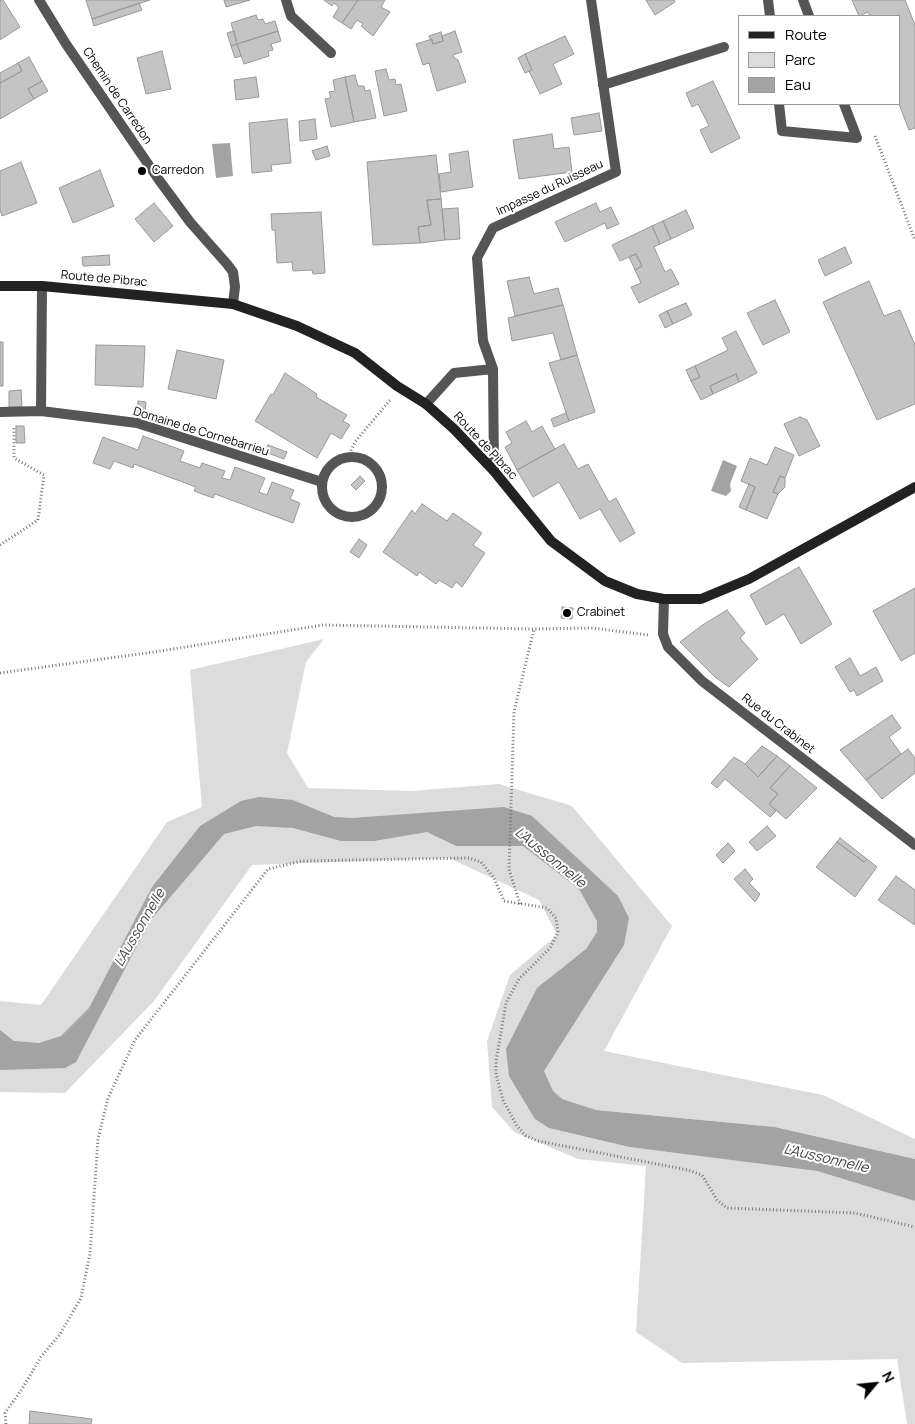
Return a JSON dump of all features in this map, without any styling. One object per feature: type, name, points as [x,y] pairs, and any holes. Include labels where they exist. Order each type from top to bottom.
[{"type":"main road","name":"Route de Pibrac","points":[[0,286],[42,286],[233,304],[296,326],[355,354],[397,386],[426,404],[454,429],[494,471],[551,541],[605,581],[637,594],[664,599],[700,599],[749,579],[915,487]]},
{"type":"street","name":"Chemin de Carredon","points":[[39,0],[66,44],[158,180],[190,222],[230,268],[235,287],[233,304]]},
{"type":"street","points":[[286,0],[291,16],[331,53]]},
{"type":"street","name":"Impasse du Ruisseau","points":[[494,471],[493,368],[483,341],[476,258],[493,228],[616,172],[591,0]]},
{"type":"street","points":[[768,0],[770,15]]},
{"type":"street","points":[[803,0],[809,15]]},
{"type":"street","points":[[603,85],[724,47]]},
{"type":"street","points":[[779,105],[782,132],[857,138],[844,105]]},
{"type":"street","points":[[41,412],[42,286]]},
{"type":"street","points":[[426,404],[454,373],[493,368]]},
{"type":"street","name":"Domaine de Cornebarrieu","points":[[0,412],[41,412],[137,423],[322,482]]},
{"type":"street","points":[[348,458],[360,458],[371,464],[379,474],[382,486],[380,499],[372,509],[362,516],[349,517],[337,514],[328,506],[323,494],[322,482],[327,470],[336,462],[348,458]]},
{"type":"street","points":[[663,634],[664,599]]},
{"type":"street","name":"Rue du Crabinet","points":[[663,634],[668,647],[702,681],[915,845]]},
{"type":"path","points":[[872,128],[915,240]]},
{"type":"path","points":[[348,458],[355,442],[388,403],[397,386]]},
{"type":"path","points":[[0,545],[38,520],[44,474],[14,458],[14,412]]},
{"type":"path","points":[[0,673],[323,626],[593,628],[646,635],[663,634]]},
{"type":"path","points":[[520,904],[508,869],[514,712],[534,629]]},
{"type":"path","points":[[6,1424],[5,1413],[22,1389],[40,1357],[60,1334],[81,1298],[90,1254],[98,1139],[108,1098],[135,1040],[268,869],[302,861],[470,858],[481,862],[494,878],[504,901],[547,908],[556,918],[558,932],[550,948],[519,979],[506,1003],[496,1061],[496,1074],[504,1100],[517,1126],[526,1136],[538,1141],[688,1170],[702,1175],[717,1200],[728,1208],[855,1213],[915,1227]]},
{"type":"green space","points":[[324,639],[306,662],[287,753],[308,788],[411,791],[499,784],[572,806],[672,926],[604,1051],[823,1095],[915,1139],[915,1159],[775,1127],[596,1110],[562,1099],[549,1128],[629,1147],[817,1171],[915,1201],[915,1424],[907,1424],[897,1359],[682,1363],[636,1332],[646,1166],[578,1159],[514,1132],[492,1107],[487,1041],[510,975],[557,935],[539,900],[449,858],[252,865],[154,1001],[65,1093],[0,1092],[0,1001],[41,1005],[167,822],[202,807],[190,670]]},
{"type":"water","points":[[230,143],[233,176],[216,178],[212,144]]},
{"type":"water","points":[[723,460],[737,466],[730,484],[731,491],[726,496],[711,491]]},
{"type":"water","name":"L'Aussonnelle","points":[[259,797],[293,800],[334,817],[352,818],[504,807],[532,816],[618,896],[629,918],[624,945],[544,1071],[553,1091],[562,1099],[596,1110],[775,1127],[915,1159],[915,1201],[817,1171],[629,1147],[549,1128],[535,1119],[509,1076],[506,1049],[537,988],[586,949],[597,932],[597,921],[579,889],[523,846],[456,846],[427,832],[374,841],[341,841],[293,828],[256,826],[224,834],[150,921],[76,1062],[65,1068],[0,1070],[0,1030],[14,1041],[39,1043],[61,1036],[89,1008],[152,887],[200,826],[241,801]]},
{"type":"building","points":[[0,0],[3,0],[20,27],[0,40]]},
{"type":"building","points":[[86,0],[150,0],[92,19]]},
{"type":"building","points":[[224,0],[250,0],[226,7]]},
{"type":"building","points":[[324,0],[358,0],[342,23],[333,17],[339,7],[334,3],[332,6]]},
{"type":"building","points":[[358,0],[385,0],[381,7],[390,12],[373,36],[357,20],[351,29],[342,23]]},
{"type":"building","points":[[646,0],[674,0],[675,2],[655,15]]},
{"type":"building","points":[[852,0],[905,0],[915,25],[915,128],[909,130],[899,105],[900,15],[870,15],[868,12],[859,15]]},
{"type":"building","points":[[139,3],[142,10],[94,26],[92,19]]},
{"type":"building","points":[[256,15],[258,20],[263,19],[265,24],[275,21],[278,31],[237,44],[231,23]]},
{"type":"building","points":[[234,31],[237,44],[231,46],[227,33]]},
{"type":"building","points":[[278,31],[281,41],[271,44],[273,50],[268,51],[269,56],[244,64],[237,44]]},
{"type":"building","points":[[455,31],[462,52],[453,55],[458,60],[466,82],[437,91],[429,63],[423,65],[416,44],[432,39],[433,44],[443,41],[442,36]]},
{"type":"building","points":[[441,32],[443,41],[433,44],[429,36]]},
{"type":"building","points":[[565,36],[574,54],[553,64],[562,84],[540,94],[529,71],[532,70],[525,54]]},
{"type":"building","points":[[237,44],[241,56],[235,58],[231,46]]},
{"type":"building","points":[[162,51],[171,89],[146,94],[137,58]]},
{"type":"building","points":[[525,54],[532,70],[525,73],[518,58]]},
{"type":"building","points":[[29,57],[42,81],[28,89],[34,99],[0,119],[0,83],[22,71],[18,63]]},
{"type":"building","points":[[18,63],[22,71],[0,83],[0,73]]},
{"type":"building","points":[[386,69],[389,80],[395,79],[396,85],[401,84],[407,111],[384,116],[375,71]]},
{"type":"building","points":[[355,75],[358,86],[364,86],[365,91],[370,90],[376,118],[354,122],[345,77]]},
{"type":"building","points":[[256,77],[259,97],[236,100],[234,80]]},
{"type":"building","points":[[345,77],[354,122],[331,127],[325,99],[331,98],[329,92],[335,91],[333,80]]},
{"type":"building","points":[[42,81],[48,91],[34,99],[28,89]]},
{"type":"building","points":[[713,81],[740,138],[711,153],[700,130],[709,126],[698,104],[692,107],[686,93]]},
{"type":"building","points":[[599,113],[602,131],[574,135],[571,118]]},
{"type":"building","points":[[287,119],[291,163],[271,165],[272,171],[252,173],[249,123]]},
{"type":"building","points":[[315,119],[317,139],[300,141],[299,121]]},
{"type":"building","points":[[552,134],[554,149],[569,147],[572,172],[519,179],[513,140]]},
{"type":"building","points":[[327,146],[330,156],[316,160],[312,151]]},
{"type":"building","points":[[468,151],[473,187],[441,192],[439,174],[451,172],[449,154]]},
{"type":"building","points":[[436,155],[441,199],[427,200],[431,225],[418,227],[420,243],[373,245],[367,162]]},
{"type":"building","points":[[21,162],[37,203],[2,216],[0,210],[0,171]]},
{"type":"building","points":[[100,170],[114,206],[73,223],[59,188]]},
{"type":"building","points":[[441,199],[445,240],[420,243],[418,227],[431,225],[427,200]]},
{"type":"building","points":[[154,203],[173,226],[154,242],[135,219]]},
{"type":"building","points":[[596,203],[600,212],[611,207],[619,224],[607,229],[605,223],[565,242],[555,222]]},
{"type":"building","points":[[458,208],[460,239],[445,240],[442,209]]},
{"type":"building","points":[[686,210],[694,228],[671,239],[663,221]]},
{"type":"building","points":[[321,212],[325,273],[313,274],[312,270],[293,271],[292,262],[277,263],[275,230],[272,230],[271,214]]},
{"type":"building","points":[[663,221],[671,239],[660,244],[652,226]]},
{"type":"building","points":[[652,226],[660,244],[654,247],[665,272],[671,269],[679,284],[639,303],[631,287],[641,283],[635,270],[642,266],[636,254],[620,261],[612,245]]},
{"type":"building","points":[[845,247],[852,263],[825,276],[818,260]]},
{"type":"building","points":[[636,254],[642,266],[635,270],[629,257]]},
{"type":"building","points":[[109,255],[110,265],[83,266],[82,257]]},
{"type":"building","points":[[529,277],[534,294],[558,288],[563,305],[515,316],[507,281]]},
{"type":"building","points":[[869,281],[884,316],[900,310],[915,345],[915,404],[877,420],[823,302]]},
{"type":"building","points":[[775,300],[790,332],[763,345],[747,313]]},
{"type":"building","points":[[686,303],[692,315],[673,324],[667,311]]},
{"type":"building","points":[[563,305],[577,355],[561,360],[553,333],[512,341],[508,318]]},
{"type":"building","points":[[667,311],[673,324],[665,328],[659,315]]},
{"type":"building","points":[[736,331],[757,373],[739,382],[736,374],[710,386],[713,394],[701,400],[691,381],[700,377],[695,366],[728,350],[722,338]]},
{"type":"building","points":[[0,342],[3,342],[3,386],[0,386]]},
{"type":"building","points":[[96,345],[145,346],[143,387],[95,385]]},
{"type":"building","points":[[177,350],[224,360],[216,399],[168,389]]},
{"type":"building","points":[[577,355],[595,412],[569,421],[549,363]]},
{"type":"building","points":[[695,366],[700,377],[691,381],[686,370]]},
{"type":"building","points":[[285,373],[317,394],[316,397],[347,415],[343,421],[350,425],[341,439],[331,433],[317,458],[255,421]]},
{"type":"building","points":[[736,374],[739,382],[713,394],[710,386]]},
{"type":"building","points":[[21,390],[22,407],[9,407],[9,391]]},
{"type":"building","points":[[138,401],[146,402],[145,413],[137,413]]},
{"type":"building","points":[[566,413],[569,421],[554,427],[551,419]]},
{"type":"building","points":[[800,417],[807,420],[820,446],[799,456],[784,424]]},
{"type":"building","points":[[526,421],[532,432],[542,426],[555,449],[517,470],[505,447],[512,443],[506,432]]},
{"type":"building","points":[[16,426],[24,426],[25,443],[16,443]]},
{"type":"building","points":[[143,436],[184,451],[180,461],[200,468],[202,463],[225,471],[222,478],[230,480],[235,467],[265,478],[259,492],[267,495],[272,482],[294,490],[290,499],[300,503],[293,523],[215,494],[213,498],[194,491],[196,487],[134,464],[133,468],[114,461],[110,469],[93,463],[103,437],[138,450]]},
{"type":"building","points":[[564,444],[578,469],[588,464],[609,502],[616,498],[635,533],[620,542],[600,509],[580,519],[559,482],[533,497],[517,470]]},
{"type":"building","points":[[268,445],[287,452],[284,459],[265,452]]},
{"type":"building","points":[[775,447],[794,455],[785,478],[780,476],[773,492],[778,494],[767,519],[746,510],[755,487],[741,481],[750,458],[767,465]]},
{"type":"building","points":[[360,476],[365,481],[356,490],[351,485]]},
{"type":"building","points":[[780,476],[785,478],[785,487],[778,494],[773,492]]},
{"type":"building","points":[[749,484],[755,487],[746,510],[739,507]]},
{"type":"building","points":[[422,504],[447,521],[453,513],[482,533],[473,545],[485,553],[462,587],[456,582],[452,588],[439,580],[436,584],[419,572],[417,576],[383,552],[412,510],[415,514]]},
{"type":"building","points":[[359,539],[367,545],[359,558],[350,552]]},
{"type":"building","points":[[799,567],[832,624],[801,644],[784,614],[766,625],[750,595]]},
{"type":"building","points":[[915,588],[915,653],[901,661],[873,611]]},
{"type":"building","name":"Crabinet","points":[[562,607],[573,608],[572,619],[561,618]]},
{"type":"building","points":[[727,610],[745,633],[740,638],[758,659],[729,687],[715,677],[680,642]]},
{"type":"building","points":[[850,658],[860,676],[876,667],[883,681],[857,696],[854,690],[850,692],[835,667]]},
{"type":"building","points":[[892,715],[901,728],[889,737],[901,754],[866,780],[840,750]]},
{"type":"building","points":[[762,746],[777,756],[758,777],[745,764]]},
{"type":"building","points":[[908,749],[915,758],[915,773],[882,799],[866,780]]},
{"type":"building","points":[[777,756],[790,766],[770,788],[778,794],[769,804],[776,811],[770,817],[725,779],[717,788],[711,783],[734,757],[745,764],[758,777]]},
{"type":"building","points":[[790,766],[817,788],[786,819],[769,804],[778,794],[770,788]]},
{"type":"building","points":[[767,826],[776,836],[757,851],[749,842]]},
{"type":"building","points":[[840,838],[867,859],[864,862],[837,842]]},
{"type":"building","points":[[837,842],[864,862],[867,859],[877,867],[855,897],[816,867]]},
{"type":"building","points":[[728,843],[735,851],[723,863],[716,855]]},
{"type":"building","points":[[745,869],[753,879],[749,883],[760,894],[755,902],[734,879]]},
{"type":"building","points":[[896,876],[915,890],[915,925],[878,900]]},
{"type":"building","points":[[30,1411],[92,1419],[91,1424],[29,1424]]},
{"type":"place","name":"Carredon","points":[[142,171]]},
{"type":"place","name":"Crabinet","points":[[567,613]]}]
